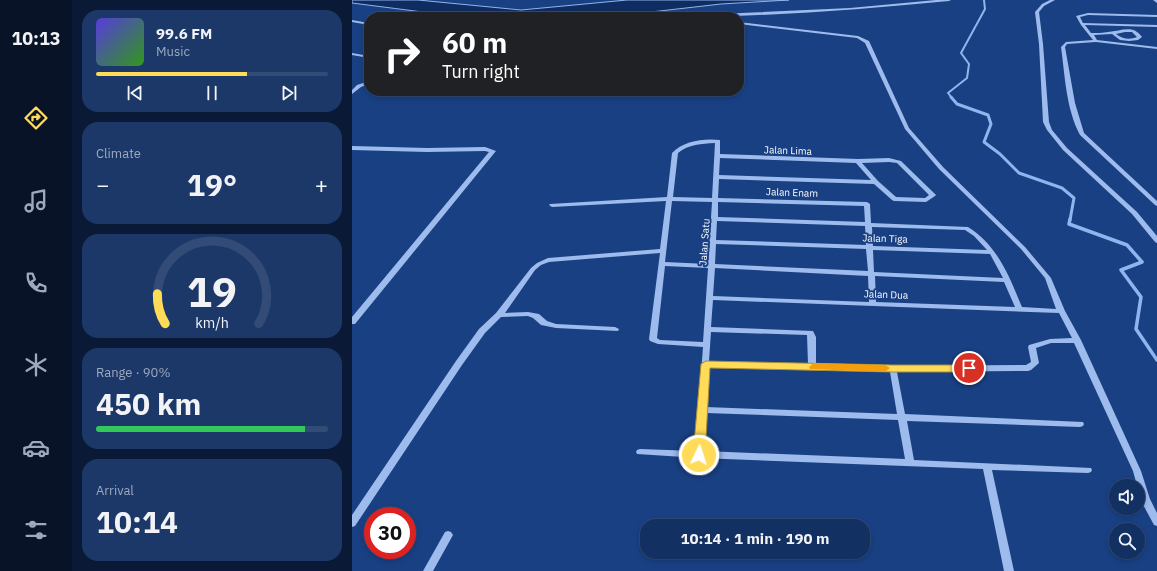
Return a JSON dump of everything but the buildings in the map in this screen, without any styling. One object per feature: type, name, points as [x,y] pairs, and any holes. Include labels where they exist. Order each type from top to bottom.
[{"type":"street","points":[[744,13],[850,8],[950,0]]},
{"type":"street","points":[[1053,0],[1043,5],[1037,12],[1041,44],[1046,122],[1050,133],[1066,151],[1134,212],[1149,229],[1157,242]]},
{"type":"street","points":[[1157,16],[1081,15],[1078,17],[1091,37],[1096,41],[1157,48]]},
{"type":"street","points":[[352,21],[364,23]]},
{"type":"street","points":[[744,24],[858,37],[867,42],[906,128],[940,168],[1023,248],[1048,278],[1061,311],[1077,340],[1137,471],[1145,499],[1157,522]]},
{"type":"street","points":[[1082,24],[1157,26]]},
{"type":"street","points":[[1091,37],[1131,40],[1140,37],[1129,31],[1113,33],[1091,37],[1066,43],[1063,47],[1078,124],[1082,134],[1157,204]]},
{"type":"street","points":[[1113,33],[1118,38]]},
{"type":"street","points":[[352,54],[364,56]]},
{"type":"street","points":[[352,93],[359,86],[364,84]]},
{"type":"street","name":"Jalan Satu","points":[[670,199],[675,153],[680,147],[688,144],[718,141],[716,219],[699,455]]},
{"type":"street","points":[[352,148],[427,150],[486,149],[493,151],[352,322]]},
{"type":"street","name":"Jalan Lima","points":[[717,156],[858,161]]},
{"type":"street","points":[[880,159],[899,162],[933,195],[926,200],[894,199],[876,182],[858,161],[880,159]]},
{"type":"street","points":[[717,176],[876,182]]},
{"type":"street","points":[[670,199],[653,339],[658,342],[707,345]]},
{"type":"street","name":"Jalan Enam","points":[[552,205],[670,199],[867,204],[869,224]]},
{"type":"street","points":[[716,219],[966,228],[972,231],[992,252],[1007,280],[1019,309]]},
{"type":"street","points":[[869,224],[873,304]]},
{"type":"street","name":"Jalan Tiga","points":[[714,242],[992,252]]},
{"type":"street","points":[[352,523],[482,331],[499,315],[527,276],[539,264],[548,260],[567,258],[663,251]]},
{"type":"street","points":[[663,264],[1007,280]]},
{"type":"street","name":"Jalan Dua","points":[[710,298],[1061,311]]},
{"type":"street","points":[[499,315],[528,314],[536,316],[544,323],[556,326],[615,329]]},
{"type":"street","points":[[708,329],[810,333],[812,337],[812,367]]},
{"type":"street","points":[[706,364],[893,369],[1028,368],[1035,363],[1032,347],[1050,341],[1077,340]]},
{"type":"street","points":[[893,369],[910,463]]},
{"type":"street","points":[[702,410],[1080,424]]},
{"type":"street","points":[[640,452],[1088,470]]},
{"type":"street","points":[[987,467],[1008,571]]},
{"type":"street","points":[[428,571],[448,535]]},
{"type":"water","points":[[352,0],[418,0],[521,10],[627,0],[789,0],[721,4],[651,12],[423,12],[352,3]]},
{"type":"waterway","points":[[952,98],[948,93],[967,78],[969,64],[961,53],[985,9],[984,0]]},
{"type":"waterway","points":[[951,97],[957,104],[988,115],[991,124],[984,142],[1000,154],[1019,173],[1062,188],[1074,198],[1070,220]]},
{"type":"waterway","points":[[1070,219],[1069,224],[1127,245],[1142,262],[1121,270],[1141,297],[1136,329],[1157,360]]},
{"type":"slow traffic","points":[[814,367],[885,368]]},
{"type":"route","points":[[699,455],[706,364],[893,369],[969,368]]}]
